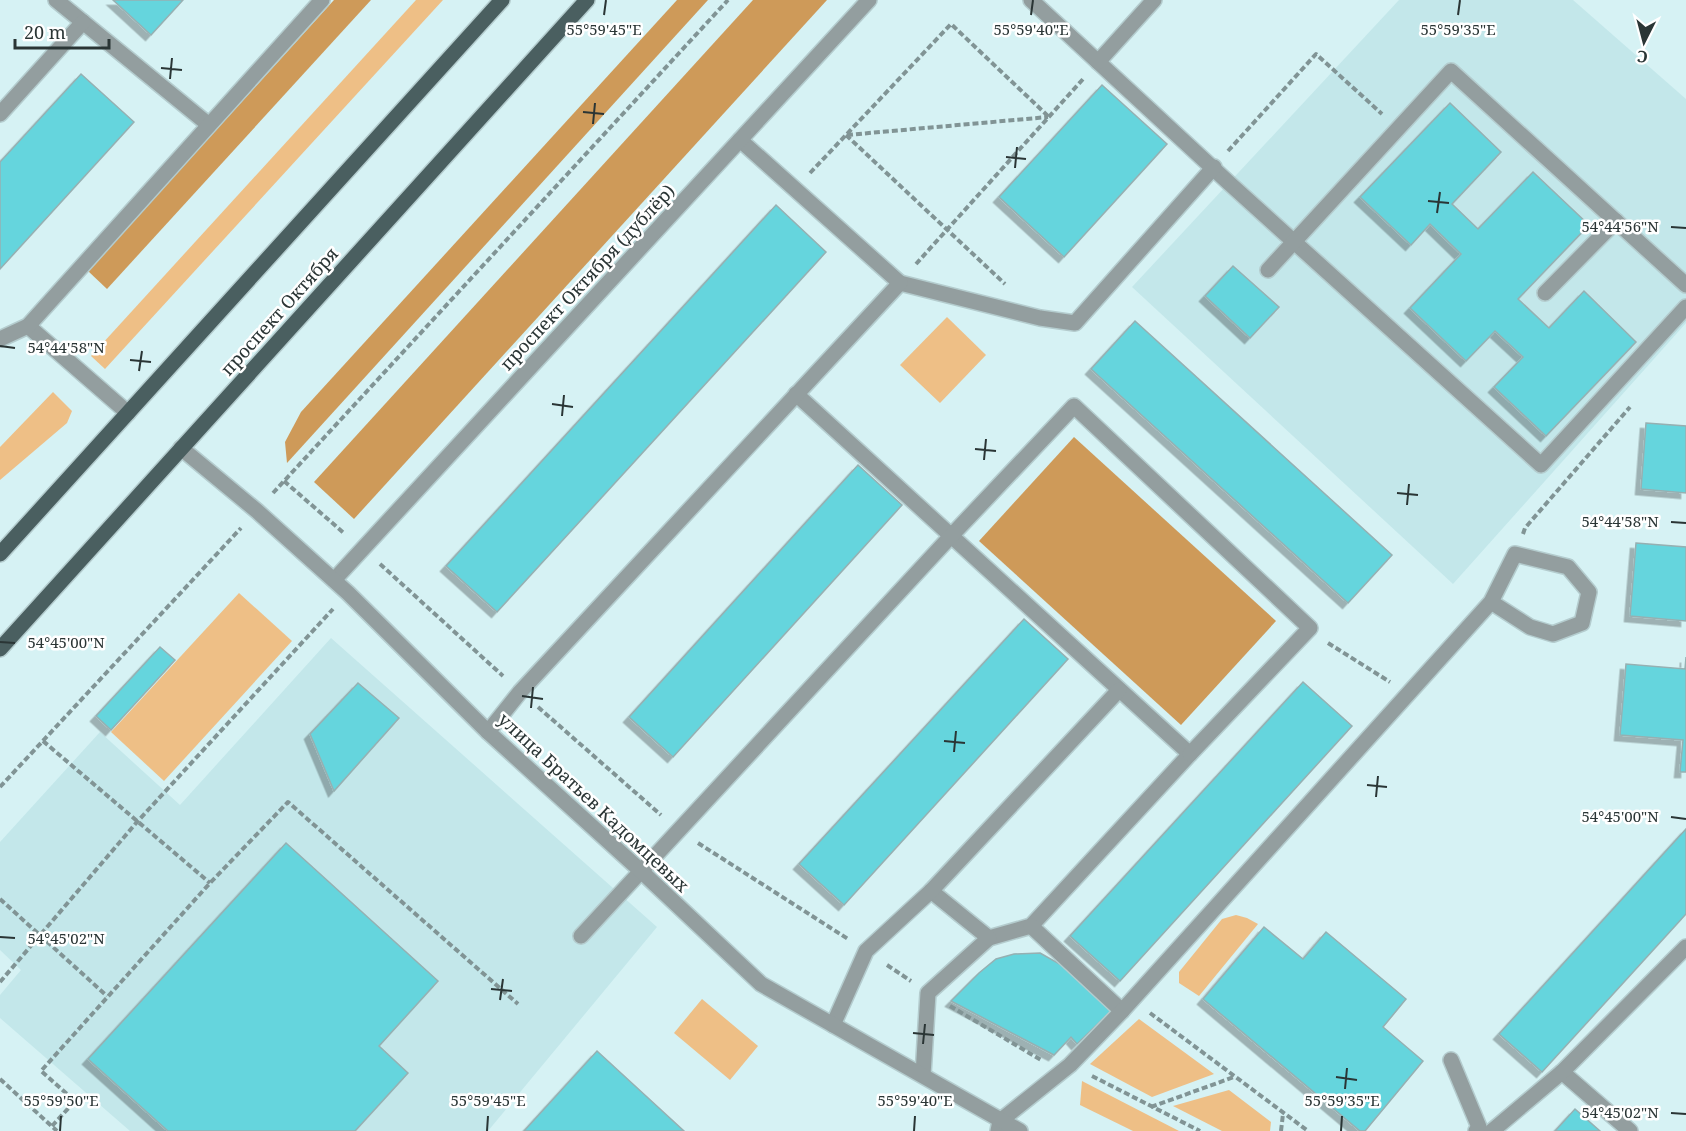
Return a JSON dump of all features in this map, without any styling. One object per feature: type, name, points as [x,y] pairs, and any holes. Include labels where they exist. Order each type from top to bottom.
[{"type":"main road","points":[[0,554],[502,0]]},
{"type":"main road","name":"проспект Октября","points":[[0,649],[587,0]]},
{"type":"street","points":[[0,339],[28,326],[322,0]]},
{"type":"street","name":"проспект Октября (дублёр)","points":[[334,580],[869,0]]},
{"type":"street","points":[[1031,0],[1541,465],[1686,307]]},
{"type":"street","points":[[1098,62],[1154,0]]},
{"type":"street","points":[[59,1],[209,125]]},
{"type":"street","points":[[0,114],[83,22]]},
{"type":"street","points":[[1268,270],[1451,71],[1686,285]]},
{"type":"street","points":[[740,140],[900,283],[1040,318],[1075,323],[1214,167]]},
{"type":"street","points":[[1545,293],[1616,221]]},
{"type":"street","points":[[488,732],[520,692],[900,283]]},
{"type":"street","points":[[28,326],[128,413]]},
{"type":"street","points":[[796,394],[1190,754]]},
{"type":"street","points":[[581,936],[1074,406],[1310,628],[1031,926],[989,938],[928,993],[923,1075]]},
{"type":"street","name":"улица Братьев Кадомцевых","points":[[181,448],[257,511],[348,592],[488,732],[761,984],[923,1075],[999,1126],[1020,1131]]},
{"type":"street","points":[[999,1126],[1070,1065],[1127,1006],[1491,602],[1515,554],[1568,567],[1589,592],[1582,623],[1552,634],[1530,627],[1491,602]]},
{"type":"street","points":[[833,1025],[866,951],[931,891],[1119,690]]},
{"type":"street","points":[[931,891],[989,938]]},
{"type":"street","points":[[1031,926],[1127,1006]]},
{"type":"street","points":[[1492,1131],[1562,1072],[1686,947]]},
{"type":"street","points":[[1451,1060],[1479,1127],[1476,1131]]},
{"type":"street","points":[[1562,1072],[1630,1131]]},
{"type":"path","points":[[0,787],[728,0]]},
{"type":"path","points":[[795,189],[951,24],[1049,117]]},
{"type":"path","points":[[1214,167],[1316,54],[1399,128]]},
{"type":"path","points":[[900,283],[1098,62]]},
{"type":"path","points":[[846,135],[1049,117]]},
{"type":"path","points":[[846,135],[1006,286]]},
{"type":"path","points":[[1515,554],[1526,528],[1632,405]]},
{"type":"path","points":[[284,481],[363,549],[520,692],[679,830],[928,993],[1053,1067],[1070,1065],[1200,1131]]},
{"type":"path","points":[[0,982],[137,822],[348,592]]},
{"type":"path","points":[[1331,646],[1384,676]]},
{"type":"path","points":[[43,741],[210,883]]},
{"type":"path","points":[[52,1126],[75,1101],[41,1071],[210,883],[288,802],[518,1004]]},
{"type":"path","points":[[0,899],[107,996]]},
{"type":"path","points":[[1127,1006],[1235,1077],[1308,1131]]},
{"type":"path","points":[[1151,1107],[1235,1077]]},
{"type":"path","points":[[0,1079],[57,1131]]},
{"type":"path","points":[[1281,1131],[1284,1113]]},
{"type":"shaded area","points":[[334,0],[371,0],[107,289],[88,271]]},
{"type":"shaded area","points":[[416,0],[443,0],[105,369],[91,356]]},
{"type":"shaded area","points":[[677,0],[708,0],[287,463],[285,442],[301,412]]},
{"type":"shaded area","points":[[753,0],[827,0],[354,519],[314,482]]},
{"type":"shaded area","points":[[1399,0],[1573,0],[1686,99],[1686,323],[1453,584],[1132,287]]},
{"type":"shaded area","points":[[947,317],[986,355],[940,403],[900,365]]},
{"type":"shaded area","points":[[53,392],[72,411],[67,423],[0,480],[0,447]]},
{"type":"shaded area","points":[[1074,437],[1276,621],[1181,725],[979,541]]},
{"type":"shaded area","points":[[239,593],[292,641],[164,781],[111,732]]},
{"type":"shaded area","points":[[331,638],[657,927],[488,1131],[130,1131],[0,1018],[0,995],[21,970],[0,950],[0,842],[100,732],[180,805]]},
{"type":"shaded area","points":[[1236,915],[1258,924],[1199,996],[1179,983],[1179,972],[1222,919]]},
{"type":"shaded area","points":[[702,999],[758,1046],[730,1080],[674,1033]]},
{"type":"shaded area","points":[[1139,1019],[1214,1074],[1152,1097],[1090,1064]]},
{"type":"shaded area","points":[[1082,1081],[1179,1131],[1133,1131],[1080,1105]]},
{"type":"shaded area","points":[[1229,1090],[1271,1122],[1270,1131],[1222,1131],[1173,1106]]},
{"type":"building","points":[[113,0],[183,0],[151,35]]},
{"type":"building","points":[[81,74],[134,122],[0,269],[0,162]]},
{"type":"building","points":[[1102,85],[1167,144],[1064,257],[999,197]]},
{"type":"building","points":[[1450,103],[1501,152],[1452,204],[1478,229],[1533,172],[1589,225],[1518,299],[1549,328],[1584,291],[1636,342],[1546,436],[1494,387],[1523,357],[1495,331],[1466,361],[1410,308],[1461,254],[1430,224],[1411,245],[1360,197]]},
{"type":"building","points":[[776,205],[826,252],[497,612],[446,566]]},
{"type":"building","points":[[1233,266],[1279,307],[1250,338],[1205,296]]},
{"type":"building","points":[[1135,321],[1392,555],[1348,603],[1091,369]]},
{"type":"building","points":[[1646,423],[1686,426],[1686,493],[1641,489]]},
{"type":"building","points":[[858,465],[902,505],[673,757],[629,717]]},
{"type":"building","points":[[1636,543],[1686,547],[1686,621],[1630,616]]},
{"type":"building","points":[[1024,619],[1068,659],[844,905],[799,864]]},
{"type":"building","points":[[160,647],[175,660],[111,730],[96,716]]},
{"type":"building","points":[[1686,657],[1686,772],[1680,772],[1683,740],[1620,735],[1626,664],[1685,669]]},
{"type":"building","points":[[1303,682],[1352,726],[1120,981],[1070,936]]},
{"type":"building","points":[[358,683],[399,718],[334,791],[310,734]]},
{"type":"building","points":[[1686,829],[1686,914],[1542,1072],[1499,1034]]},
{"type":"building","points":[[286,843],[438,981],[379,1046],[408,1073],[355,1131],[168,1131],[88,1059]]},
{"type":"building","points":[[1264,927],[1303,959],[1326,932],[1406,999],[1383,1027],[1423,1061],[1365,1131],[1360,1131],[1203,999]]},
{"type":"building","points":[[1040,953],[1065,967],[1112,1010],[1077,1044],[1071,1037],[1054,1055],[951,1001],[996,959],[1014,954]]},
{"type":"building","points":[[597,1051],[684,1131],[524,1131]]},
{"type":"building","points":[[1575,1109],[1600,1131],[1555,1131]]}]
